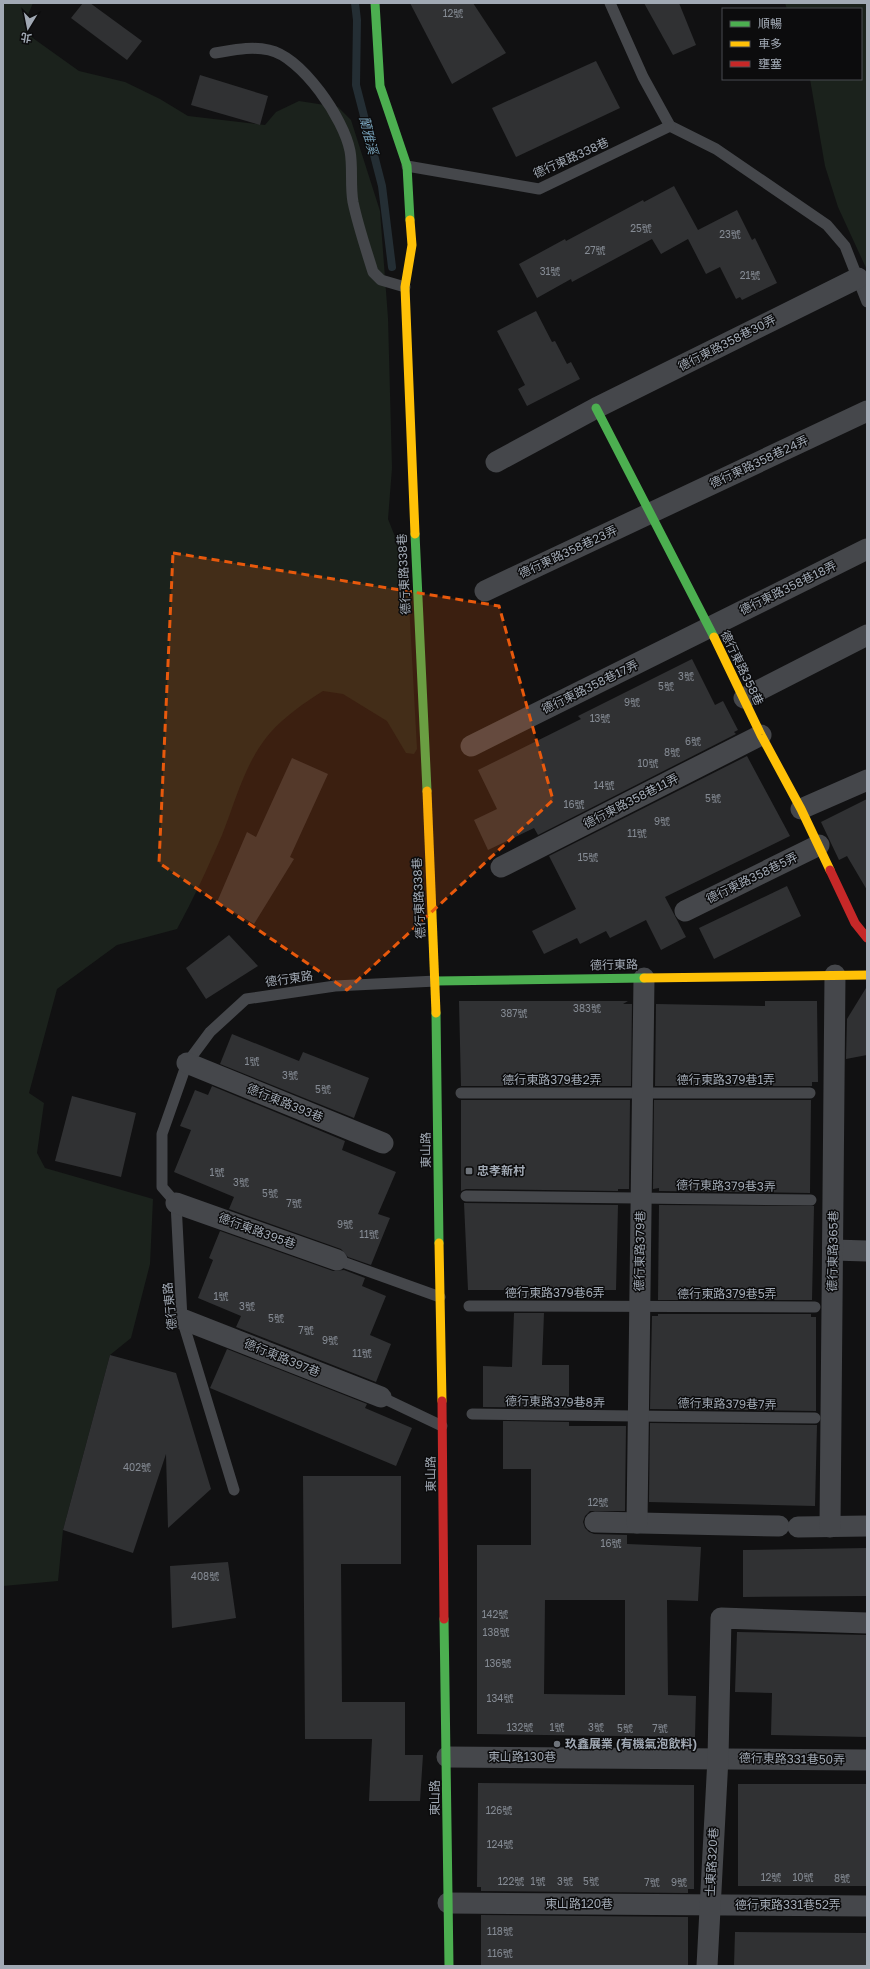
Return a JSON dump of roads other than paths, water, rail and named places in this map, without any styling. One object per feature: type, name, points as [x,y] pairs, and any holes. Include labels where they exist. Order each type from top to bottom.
[{"type":"street","name":"德行東路338巷","points":[[375,3],[380,86],[407,166],[412,244],[405,286],[436,981]]},
{"type":"street","name":"德行東路358巷30弄","points":[[496,462],[596,408],[858,278]]},
{"type":"street","name":"德行東路358巷","points":[[596,408],[709,628],[761,735],[863,926]]},
{"type":"street","name":"德行東路358巷24弄","points":[[650,514],[867,411]]},
{"type":"street","name":"德行東路358巷23弄","points":[[486,591],[650,514]]},
{"type":"street","name":"德行東路358巷18弄","points":[[709,628],[867,549]]},
{"type":"street","name":"德行東路358巷17弄","points":[[471,746],[709,628]]},
{"type":"street","points":[[744,698],[867,635]]},
{"type":"street","name":"德行東路358巷11弄","points":[[501,867],[761,735]]},
{"type":"street","points":[[801,809],[867,780]]},
{"type":"street","name":"德行東路358巷5弄","points":[[685,911],[819,845]]},
{"type":"street","name":"德行東路365巷","points":[[830,1527],[835,975]]},
{"type":"street","name":"德行東路","points":[[436,981],[867,975]]},
{"type":"street","name":"德行東路379巷","points":[[637,1523],[644,978]]},
{"type":"street","name":"東山路","points":[[436,981],[449,1966]]},
{"type":"street","name":"德行東路393巷","points":[[187,1063],[383,1143]]},
{"type":"street","name":"德行東路395巷","points":[[176,1203],[337,1260]]},
{"type":"street","points":[[832,1250],[867,1251]]},
{"type":"street","name":"德行東路397巷","points":[[182,1319],[381,1397]]},
{"type":"street","points":[[595,1522],[830,1527],[867,1526]]},
{"type":"street","name":"士東路320巷","points":[[707,1966],[718,1758],[721,1618],[867,1623]]},
{"type":"street","name":"東山路130巷","points":[[447,1757],[718,1758]]},
{"type":"street","name":"德行東路331巷50弄","points":[[718,1758],[867,1760]]},
{"type":"street","name":"東山路120巷","points":[[448,1903],[710,1905]]},
{"type":"street","name":"德行東路331巷52弄","points":[[710,1905],[867,1906]]},
{"type":"lane","points":[[610,3],[643,76],[670,126],[716,148],[827,225],[845,246],[867,302]]},
{"type":"lane","points":[[215,53],[253,47],[271,50],[284,56],[302,69],[321,91],[340,126],[350,150],[353,201],[372,272],[381,280],[405,286]]},
{"type":"lane","name":"德行東路338巷","points":[[407,166],[539,189],[670,126]]},
{"type":"lane","name":"德行東路","points":[[234,1490],[182,1319],[176,1203],[162,1187],[162,1134],[187,1063],[210,1032],[246,999],[335,986],[436,981]]},
{"type":"lane","name":"德行東路379巷2弄","points":[[461,1093],[642,1094]]},
{"type":"lane","name":"德行東路379巷1弄","points":[[642,1094],[810,1094]]},
{"type":"lane","name":"德行東路379巷3弄","points":[[466,1196],[810,1200]]},
{"type":"lane","points":[[337,1260],[440,1298]]},
{"type":"lane","name":"德行東路379巷6弄","points":[[469,1306],[640,1306]]},
{"type":"lane","name":"德行東路379巷5弄","points":[[640,1306],[815,1307]]},
{"type":"lane","points":[[381,1397],[442,1426]]},
{"type":"lane","name":"德行東路379巷8弄","points":[[472,1414],[639,1416]]},
{"type":"lane","name":"德行東路379巷7弄","points":[[639,1416],[815,1418]]},
{"type":"waterway","name":"蘭雅溪","points":[[355,3],[357,20],[356,85],[382,186],[392,267]]},
{"type":"place","name":"忠孝新村","points":[[469,1171]]},
{"type":"place","name":"玖鑫展業 (有機氣泡飲料)","points":[[557,1744]]}]
